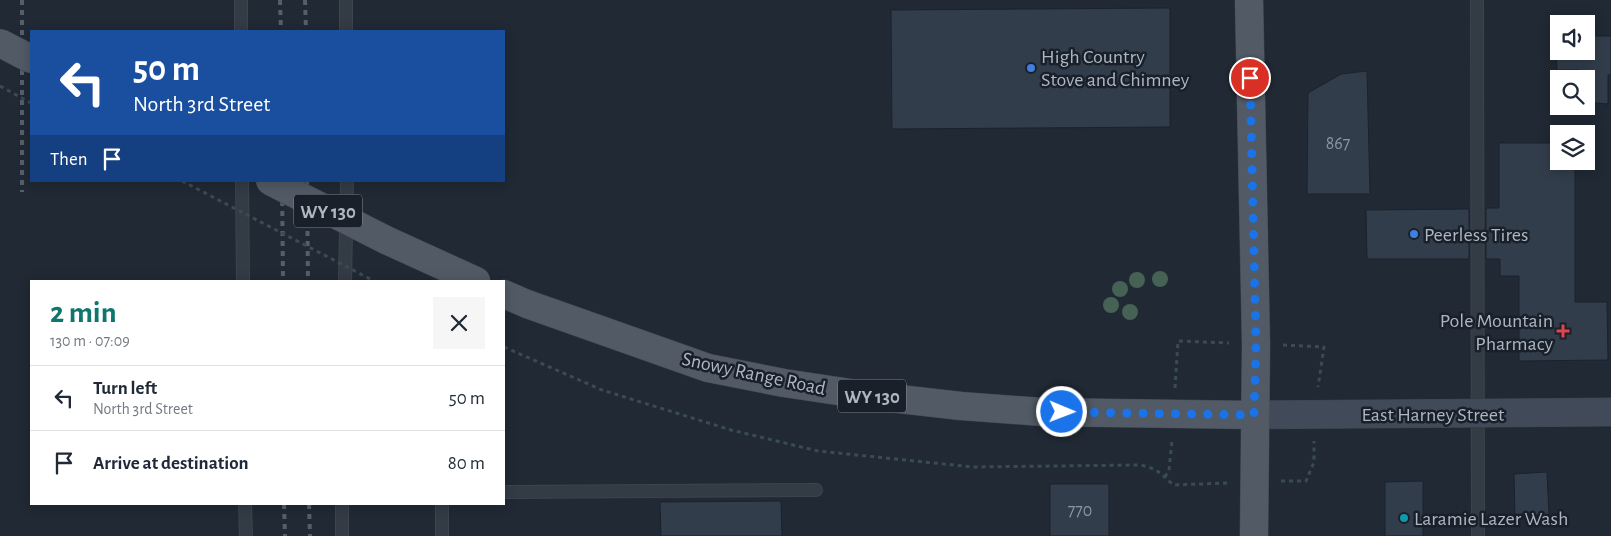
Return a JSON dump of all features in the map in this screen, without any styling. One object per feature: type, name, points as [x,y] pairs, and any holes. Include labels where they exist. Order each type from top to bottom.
[{"type":"main road","points":[[1249,0],[1256,344],[1254,536]]},
{"type":"main road","points":[[0,43],[30,58]]},
{"type":"main road","name":"WY 130","points":[[272,182],[386,240],[474,280]]},
{"type":"main road","name":"Snowy Range Road","points":[[505,294],[708,368],[784,383],[864,395],[961,406],[1042,412],[1254,415]]},
{"type":"main road","name":"East Harney Street","points":[[1254,415],[1611,412]]},
{"type":"lane","points":[[241,0],[241,30]]},
{"type":"lane","points":[[346,0],[346,30]]},
{"type":"lane","points":[[1477,0],[1478,536]]},
{"type":"lane","points":[[242,182],[243,280]]},
{"type":"lane","points":[[345,280],[348,182]]},
{"type":"lane","points":[[505,492],[816,490]]},
{"type":"lane","points":[[245,505],[246,536]]},
{"type":"lane","points":[[342,505],[342,536]]},
{"type":"lane","points":[[442,505],[442,536]]},
{"type":"path","points":[[0,86],[30,102]]},
{"type":"path","points":[[184,182],[372,280]]},
{"type":"path","points":[[505,347],[602,390],[731,430],[818,451],[973,467],[1140,465],[1158,470],[1165,477]]},
{"type":"building","name":"High Country Stove and Chimney","points":[[1170,8],[1170,127],[892,129],[891,10]]},
{"type":"building","points":[[1595,36],[1611,36],[1611,75],[1608,75],[1608,104],[1595,103],[1595,70],[1557,70],[1557,60],[1595,60]]},
{"type":"building","points":[[1367,71],[1370,194],[1307,194],[1308,93],[1341,74]]},
{"type":"building","points":[[1499,143],[1550,143],[1550,170],[1575,170],[1575,302],[1607,302],[1608,360],[1519,361],[1519,276],[1500,276],[1500,259],[1486,259],[1486,208],[1499,208]]},
{"type":"building","name":"Peerless Tires","points":[[1469,209],[1469,259],[1367,259],[1366,210]]},
{"type":"building","points":[[1547,472],[1549,515],[1515,516],[1514,474]]},
{"type":"building","name":"Laramie Lazer Wash","points":[[1423,481],[1423,536],[1385,536],[1385,482]]},
{"type":"building","points":[[1050,484],[1109,484],[1109,536],[1050,536]]},
{"type":"building","points":[[781,501],[782,536],[661,536],[660,502]]},
{"type":"railway","points":[[22,0],[22,192]]},
{"type":"railway","points":[[280,0],[281,30]]},
{"type":"railway","points":[[305,0],[306,30]]},
{"type":"railway","points":[[282,182],[283,280]]},
{"type":"railway","points":[[307,182],[308,280]]},
{"type":"railway","points":[[284,505],[285,536]]},
{"type":"railway","points":[[309,505],[310,536]]},
{"type":"place","name":"High Country Stove and Chimney","points":[[1031,68]]},
{"type":"place","name":"Peerless Tires","points":[[1414,234]]},
{"type":"place","name":"Pole Mountain Pharmacy","points":[[1563,331]]},
{"type":"place","name":"Laramie Lazer Wash","points":[[1404,518]]},
{"type":"route","points":[[1062,412],[1254,415],[1256,344],[1250,78]]}]
